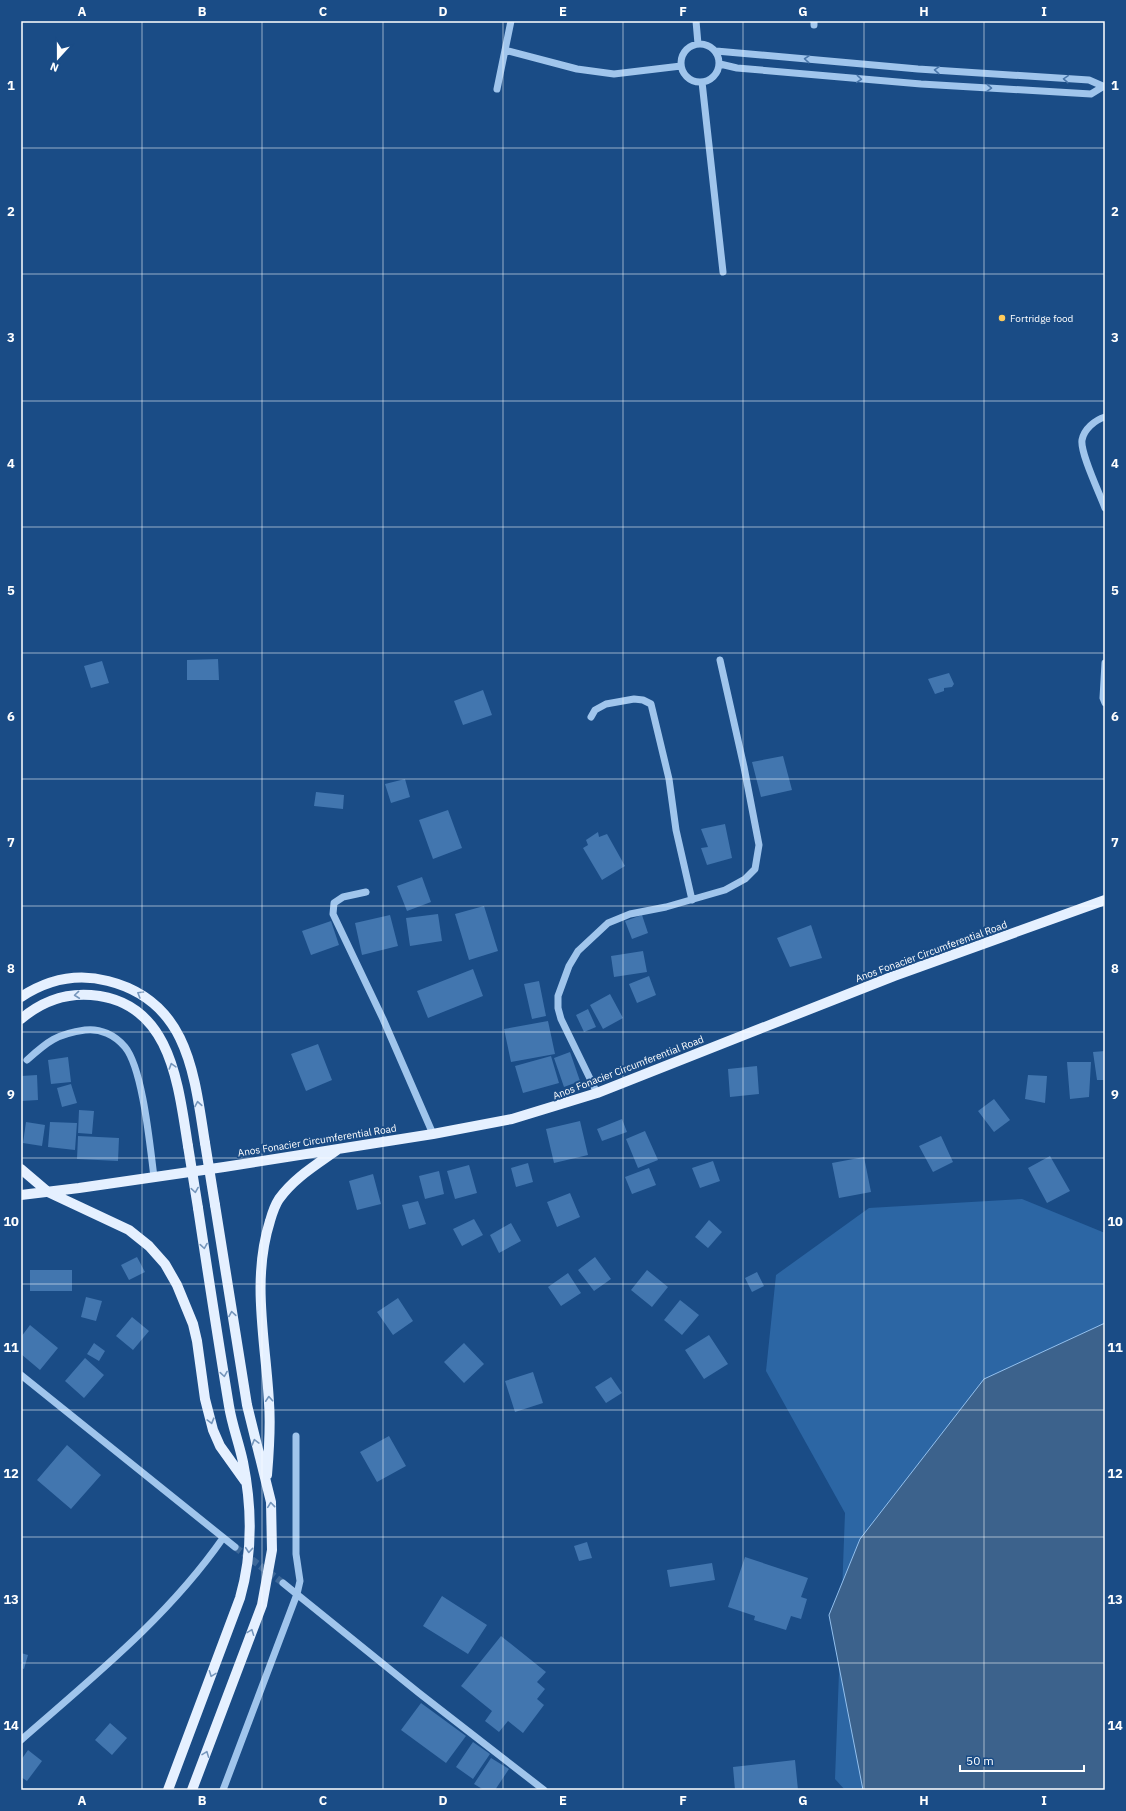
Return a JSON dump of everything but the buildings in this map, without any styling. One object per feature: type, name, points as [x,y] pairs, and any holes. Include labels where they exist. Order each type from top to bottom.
[{"type":"main road","name":"Anos Fonacier Circumferential Road","points":[[21,1194],[48,1192],[154,1177],[338,1149],[433,1134],[512,1119],[597,1093],[894,976],[1105,900]]},
{"type":"main road","points":[[21,997],[32,990],[54,981],[78,977],[99,978],[140,992],[158,1006],[172,1024],[184,1045],[193,1074],[247,1405],[272,1502],[273,1528],[272,1550],[262,1605],[192,1790]]},
{"type":"main road","points":[[21,1019],[40,1005],[59,998],[79,994],[115,1000],[146,1018],[158,1033],[168,1052],[176,1078],[229,1408],[247,1483],[250,1548],[244,1584],[168,1790]]},
{"type":"main road","points":[[266,1480],[269,1455],[270,1404],[263,1334],[260,1281],[266,1234],[278,1200],[303,1174],[338,1149]]},
{"type":"main road","points":[[21,1169],[48,1192],[129,1230],[149,1246],[165,1264],[178,1285],[191,1317],[197,1341],[205,1399],[213,1430],[220,1446],[247,1483]]},
{"type":"street","points":[[497,89],[511,21]]},
{"type":"street","points":[[696,21],[698,44]]},
{"type":"street","points":[[716,51],[720,64],[717,73],[711,79],[702,82],[693,81],[685,75],[681,66],[682,56],[689,48],[698,44],[708,45],[716,51],[918,69],[1089,80],[1105,86]]},
{"type":"street","points":[[505,50],[577,69],[614,74],[681,66]]},
{"type":"street","points":[[720,64],[737,68],[921,84],[1091,94],[1105,86]]},
{"type":"street","points":[[702,82],[723,272]]},
{"type":"street","points":[[1105,417],[1086,430],[1082,442],[1088,464],[1105,508]]},
{"type":"street","points":[[597,1093],[561,1020],[558,1008],[558,996],[569,966],[578,951],[608,923],[630,914],[692,900],[725,890],[745,879],[755,869],[759,845],[744,767],[720,660]]},
{"type":"street","points":[[1105,663],[1103,698],[1105,703]]},
{"type":"street","points":[[591,717],[595,710],[606,704],[634,699],[643,700],[651,704],[669,779],[676,830],[692,900]]},
{"type":"street","points":[[366,892],[343,897],[334,903],[333,914],[383,1019],[433,1134]]},
{"type":"street","points":[[27,1060],[47,1042],[67,1033],[95,1029],[112,1035],[125,1047],[136,1068],[154,1177]]},
{"type":"street","points":[[21,1374],[235,1547]]},
{"type":"street","points":[[223,1790],[297,1594],[300,1581],[296,1554],[296,1436]]},
{"type":"street","points":[[21,1740],[126,1649],[188,1585],[223,1538]]},
{"type":"street","points":[[283,1583],[419,1693],[544,1790]]},
{"type":"shaded area","points":[[1022,1199],[1105,1233],[1105,1389],[982,1790],[845,1790],[835,1779],[845,1513],[766,1371],[776,1275],[869,1208]]},
{"type":"shaded area","points":[[1105,1323],[1105,1790],[863,1790],[829,1615],[860,1539],[984,1379]]},
{"type":"tunnel","points":[[235,1547],[283,1583]]},
{"type":"place","name":"Fortridge food","points":[[1002,318]]}]
